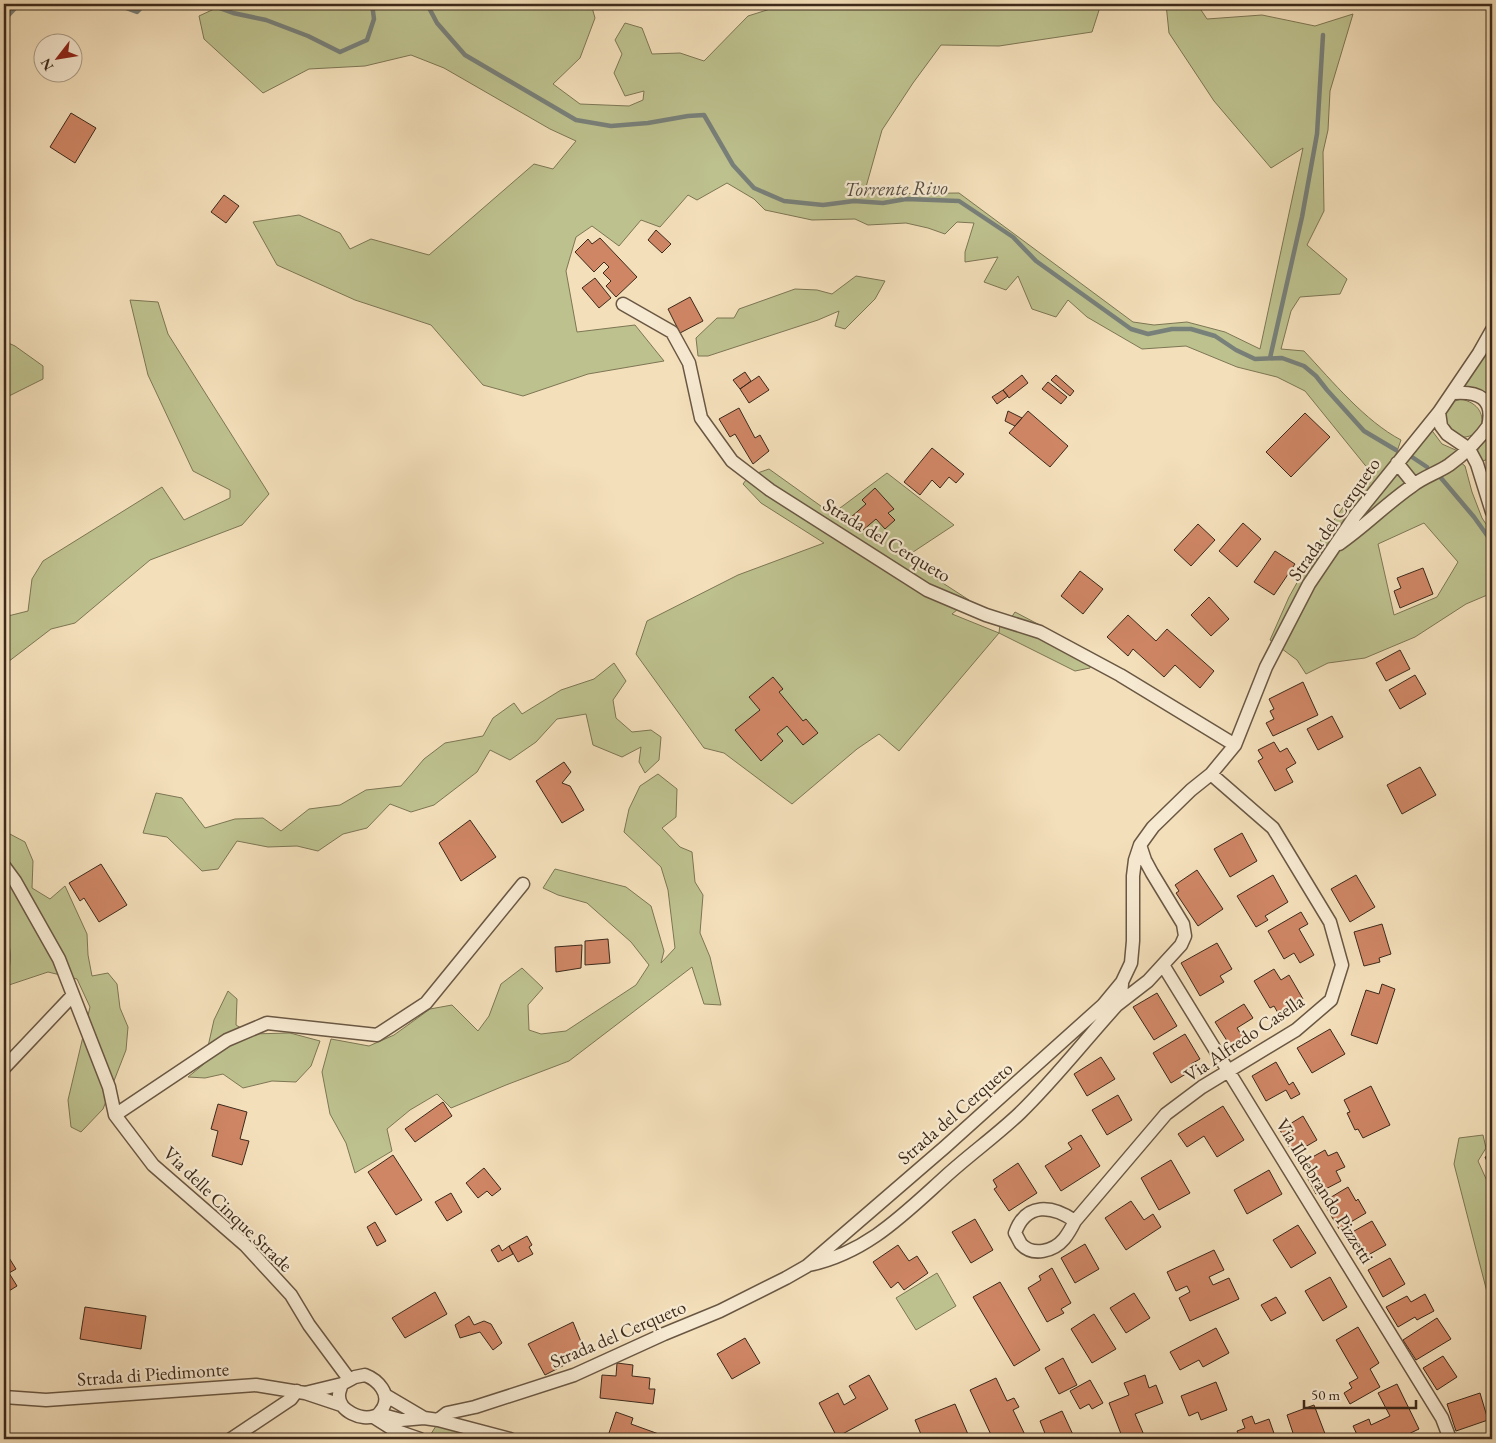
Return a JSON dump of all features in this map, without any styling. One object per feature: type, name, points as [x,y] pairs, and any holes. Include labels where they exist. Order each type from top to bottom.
[{"type":"street","name":"Strada del Cerqueto","points":[[623,304],[672,332],[689,363],[701,418],[732,461],[770,490],[927,590],[986,615],[1040,632],[1120,675],[1235,745]]},
{"type":"street","name":"Strada del Cerqueto","points":[[438,1420],[447,1413],[475,1407],[574,1375],[720,1311],[807,1266],[945,1147],[1103,1005],[1122,982],[1131,963],[1134,941],[1133,876],[1135,860],[1140,845],[1153,827],[1191,790],[1211,774],[1235,745],[1266,667],[1308,584],[1331,549],[1453,393],[1492,330]]},
{"type":"street","points":[[1331,549],[1354,533],[1414,484],[1448,465],[1469,449],[1490,424],[1488,408],[1483,399],[1475,394],[1466,392],[1453,393]]},
{"type":"street","points":[[1439,412],[1441,426],[1447,434],[1469,449],[1477,464],[1492,512]]},
{"type":"street","points":[[1397,463],[1414,484]]},
{"type":"street","name":"Via Alfredo Casella","points":[[1075,1221],[1166,1114],[1202,1087],[1296,1030],[1331,1000],[1342,965],[1330,922],[1273,828],[1211,774]]},
{"type":"street","name":"Strada del Cerqueto","points":[[807,1266],[848,1253],[872,1239],[900,1217],[1020,1113],[1118,1005],[1148,981],[1181,945],[1184,936],[1184,924],[1152,873],[1140,845]]},
{"type":"street","name":"Via delle Cinque Strade","points":[[4,866],[15,881],[59,959],[109,1087],[115,1115],[153,1166],[245,1246],[291,1296],[346,1382]]},
{"type":"street","points":[[115,1115],[227,1040],[267,1023],[377,1035],[426,1003],[523,884]]},
{"type":"street","name":"Via Ildebrando Pizzetti","points":[[1163,965],[1442,1418],[1450,1439]]},
{"type":"street","name":"Strada del Cerqueto","points":[[1118,1005],[1122,982]]},
{"type":"street","points":[[4,1068],[73,995]]},
{"type":"street","points":[[417,1438],[403,1425],[401,1420],[390,1398],[372,1378],[365,1376],[346,1382],[339,1396],[341,1406],[353,1414],[364,1417],[376,1416],[401,1420],[424,1418],[438,1420],[510,1439]]},
{"type":"street","name":"Strada di Piedimonte","points":[[301,1392],[346,1382]]},
{"type":"street","name":"Strada di Piedimonte","points":[[4,1397],[46,1400],[256,1385],[301,1392],[341,1406]]},
{"type":"street","points":[[230,1439],[301,1392]]},
{"type":"street","points":[[376,1416],[390,1398]]},
{"type":"street","points":[[390,1398],[424,1418]]},
{"type":"street","points":[[376,1416],[394,1430],[417,1438]]},
{"type":"green space","points":[[225,4],[591,4],[595,18],[580,58],[553,84],[580,104],[629,106],[643,100],[644,91],[625,96],[614,73],[622,54],[615,40],[625,23],[642,28],[652,54],[680,53],[704,61],[748,16],[786,4],[1101,4],[1092,32],[999,46],[941,45],[882,130],[864,194],[959,193],[1133,322],[1154,325],[1187,322],[1225,332],[1260,349],[1303,148],[1271,168],[1214,101],[1169,33],[1166,4],[1197,4],[1207,19],[1262,15],[1315,26],[1353,14],[1330,91],[1328,130],[1323,152],[1324,211],[1307,245],[1347,279],[1340,294],[1300,297],[1291,311],[1281,349],[1304,351],[1362,412],[1401,440],[1394,460],[1430,428],[1442,444],[1458,451],[1438,464],[1459,461],[1465,466],[1482,518],[1492,533],[1492,567],[1489,576],[1492,593],[1466,604],[1415,637],[1365,658],[1328,663],[1306,674],[1297,660],[1270,640],[1289,597],[1323,536],[1369,470],[1305,391],[1277,377],[1237,367],[1186,346],[1142,349],[1087,317],[1068,300],[1056,317],[1032,309],[1018,276],[1006,290],[984,282],[998,257],[965,262],[965,252],[974,223],[957,222],[945,234],[906,223],[868,225],[855,219],[812,220],[765,210],[754,199],[727,183],[697,200],[688,195],[660,227],[641,220],[619,246],[592,226],[576,237],[566,271],[577,332],[635,325],[664,361],[588,374],[523,396],[483,385],[431,325],[355,300],[277,265],[253,222],[299,215],[340,233],[350,249],[371,239],[429,255],[534,164],[553,169],[576,141],[550,129],[444,68],[411,55],[365,66],[309,69],[263,93],[204,39],[199,16]],"holes":[[[1424,523],[1458,562],[1437,597],[1394,615],[1378,544]]]},
{"type":"green space","points":[[856,276],[885,281],[875,299],[845,329],[835,326],[839,311],[818,320],[708,356],[698,356],[696,338],[717,318],[734,318],[739,309],[795,289],[817,290],[832,294]]},
{"type":"green space","points":[[130,300],[158,302],[168,334],[269,494],[242,525],[150,560],[75,623],[51,629],[4,665],[4,617],[28,611],[32,579],[43,561],[162,487],[184,520],[230,498],[230,490],[193,471],[148,375]]},
{"type":"green space","points":[[1492,340],[1492,400],[1476,388],[1463,387]]},
{"type":"green space","points":[[4,341],[15,346],[43,366],[43,379],[9,396],[4,392]]},
{"type":"green space","points":[[1461,399],[1476,406],[1482,419],[1480,431],[1466,437],[1456,436],[1451,432],[1443,414],[1449,403]]},
{"type":"green space","points":[[1492,430],[1492,472],[1488,459],[1483,461],[1477,451]]},
{"type":"green space","points":[[769,469],[832,514],[887,473],[954,525],[904,558],[969,600],[952,614],[999,633],[899,751],[879,734],[857,749],[792,804],[724,753],[704,748],[636,654],[647,621],[738,575],[824,543],[761,503],[743,484],[749,476]]},
{"type":"green space","points":[[1015,612],[1091,652],[1090,668],[1075,671],[999,633],[1001,614],[1011,618]]},
{"type":"green space","points":[[614,663],[626,681],[613,700],[616,718],[632,732],[651,730],[661,737],[659,760],[645,773],[639,762],[641,747],[622,757],[593,745],[586,714],[557,719],[536,742],[510,760],[490,750],[477,772],[434,805],[411,812],[390,804],[367,828],[343,834],[318,851],[297,846],[268,847],[237,841],[218,869],[202,871],[167,837],[143,833],[156,793],[182,798],[205,828],[235,819],[263,818],[281,831],[309,809],[340,805],[366,790],[401,786],[424,759],[445,743],[483,736],[493,718],[514,703],[522,714],[561,690],[594,679]]},
{"type":"green space","points":[[658,774],[677,789],[676,817],[662,828],[680,847],[692,852],[695,882],[703,895],[700,933],[710,957],[721,1005],[704,1004],[692,967],[569,1061],[451,1108],[437,1094],[410,1110],[387,1129],[392,1151],[355,1173],[346,1143],[330,1114],[322,1072],[331,1039],[369,1046],[394,1035],[430,1009],[452,1005],[478,1031],[489,1016],[501,984],[522,968],[543,988],[528,1005],[529,1030],[541,1034],[566,1031],[636,985],[649,965],[631,942],[587,903],[558,895],[543,888],[555,869],[626,887],[651,906],[664,951],[661,963],[675,948],[668,890],[661,867],[624,832],[629,809],[640,786]]},
{"type":"green space","points":[[8,833],[25,842],[33,861],[32,888],[50,899],[65,886],[87,934],[92,976],[108,973],[117,984],[120,1008],[128,1027],[126,1050],[103,1109],[81,1132],[71,1127],[68,1100],[90,1007],[77,979],[48,972],[6,986],[10,952],[4,931],[4,835]]},
{"type":"green space","points":[[228,991],[237,999],[236,1025],[251,1034],[290,1033],[320,1041],[311,1066],[296,1082],[272,1081],[243,1088],[223,1074],[205,1078],[188,1077],[204,1064],[214,1020]]},
{"type":"green space","points":[[1483,1135],[1486,1148],[1478,1161],[1492,1192],[1492,1290],[1487,1292],[1454,1164],[1459,1138]]},
{"type":"green space","points":[[937,1273],[956,1306],[916,1330],[896,1298]]},
{"type":"green space","points":[[436,1426],[479,1435],[482,1439],[434,1439],[429,1437]]},
{"type":"building","points":[[71,113],[96,128],[75,163],[50,147]]},
{"type":"building","points":[[224,195],[239,206],[226,223],[211,212]]},
{"type":"building","points":[[656,230],[671,244],[662,253],[648,240]]},
{"type":"building","points":[[600,238],[637,277],[616,297],[606,286],[611,281],[603,273],[609,267],[604,262],[594,272],[575,252],[588,239],[592,244]]},
{"type":"building","points":[[595,278],[611,298],[599,308],[582,288]]},
{"type":"building","points":[[690,297],[703,321],[680,333],[668,309]]},
{"type":"building","points":[[745,372],[751,381],[740,389],[733,380]]},
{"type":"building","points":[[1022,375],[1028,383],[1009,398],[1003,390]]},
{"type":"building","points":[[1056,375],[1074,391],[1070,396],[1051,380]]},
{"type":"building","points":[[759,376],[769,390],[749,403],[740,389]]},
{"type":"building","points":[[1048,382],[1067,397],[1061,404],[1042,389]]},
{"type":"building","points":[[1003,390],[1008,396],[997,404],[992,397]]},
{"type":"building","points":[[739,408],[755,438],[760,435],[769,451],[753,464],[735,434],[730,437],[719,419]]},
{"type":"building","points":[[1008,411],[1022,418],[1015,426],[1005,421]]},
{"type":"building","points":[[1028,411],[1068,446],[1050,467],[1009,433]]},
{"type":"building","points":[[1305,413],[1330,437],[1291,477],[1266,452]]},
{"type":"building","points":[[932,448],[964,474],[956,483],[949,477],[940,488],[932,480],[920,495],[904,482]]},
{"type":"building","points":[[875,488],[894,509],[888,513],[895,520],[885,529],[876,519],[862,531],[850,518],[866,504],[862,500]]},
{"type":"building","points":[[1243,523],[1261,539],[1237,567],[1219,551]]},
{"type":"building","points":[[1198,524],[1215,540],[1191,566],[1174,550]]},
{"type":"building","points":[[1275,551],[1295,564],[1274,595],[1254,582]]},
{"type":"building","points":[[1423,568],[1433,594],[1400,608],[1394,591],[1401,588],[1397,578]]},
{"type":"building","points":[[1080,571],[1103,589],[1083,614],[1061,596]]},
{"type":"building","points":[[1209,597],[1229,619],[1211,636],[1191,615]]},
{"type":"building","points":[[1128,615],[1156,641],[1167,629],[1214,671],[1200,688],[1175,665],[1164,677],[1133,649],[1128,656],[1107,637]]},
{"type":"building","points":[[1400,650],[1410,669],[1386,681],[1376,663]]},
{"type":"building","points":[[1415,675],[1426,694],[1400,709],[1389,690]]},
{"type":"building","points":[[773,677],[783,689],[779,692],[803,721],[806,719],[818,733],[803,745],[787,726],[777,734],[783,741],[761,761],[735,730],[760,710],[749,697]]},
{"type":"building","points":[[1303,682],[1318,715],[1273,736],[1266,723],[1274,719],[1270,711],[1274,709],[1269,699]]},
{"type":"building","points":[[1332,716],[1343,737],[1318,750],[1307,729]]},
{"type":"building","points":[[1274,742],[1280,752],[1287,748],[1296,763],[1286,769],[1293,782],[1275,791],[1258,761],[1263,758],[1258,750]]},
{"type":"building","points":[[564,762],[571,772],[562,783],[570,786],[584,810],[562,823],[536,781]]},
{"type":"building","points":[[1420,767],[1436,795],[1402,814],[1387,785]]},
{"type":"building","points":[[470,820],[496,857],[461,881],[439,843]]},
{"type":"building","points":[[1242,833],[1257,861],[1230,877],[1214,849]]},
{"type":"building","points":[[101,864],[127,905],[99,922],[84,898],[80,901],[69,883]]},
{"type":"building","points":[[1197,870],[1223,909],[1198,926],[1176,893],[1179,891],[1175,885]]},
{"type":"building","points":[[1273,875],[1288,902],[1265,916],[1268,920],[1256,927],[1237,896]]},
{"type":"building","points":[[1356,875],[1375,907],[1350,922],[1331,889]]},
{"type":"building","points":[[1301,912],[1308,924],[1299,929],[1314,955],[1300,963],[1294,953],[1284,959],[1268,931]]},
{"type":"building","points":[[1382,924],[1391,954],[1379,958],[1380,962],[1364,966],[1354,932]]},
{"type":"building","points":[[608,939],[610,963],[585,965],[585,941]]},
{"type":"building","points":[[1217,943],[1232,969],[1220,976],[1224,982],[1200,996],[1181,963]]},
{"type":"building","points":[[582,945],[581,968],[556,972],[555,947]]},
{"type":"building","points":[[1274,969],[1281,980],[1289,975],[1303,999],[1278,1013],[1274,1006],[1270,1008],[1254,981]]},
{"type":"building","points":[[1490,969],[1492,969],[1492,1092],[1489,1091]]},
{"type":"building","points":[[1382,984],[1395,989],[1377,1044],[1351,1035],[1366,990],[1379,994]]},
{"type":"building","points":[[1157,993],[1177,1026],[1154,1040],[1133,1007]]},
{"type":"building","points":[[1244,1004],[1253,1018],[1237,1028],[1244,1039],[1231,1047],[1215,1022]]},
{"type":"building","points":[[1330,1029],[1345,1054],[1312,1073],[1297,1048]]},
{"type":"building","points":[[1185,1034],[1200,1059],[1191,1064],[1194,1069],[1171,1083],[1153,1053]]},
{"type":"building","points":[[1101,1057],[1115,1079],[1087,1096],[1074,1074]]},
{"type":"building","points":[[1276,1062],[1289,1085],[1293,1082],[1300,1094],[1291,1099],[1286,1090],[1266,1101],[1252,1076]]},
{"type":"building","points":[[1371,1086],[1390,1125],[1363,1138],[1358,1129],[1355,1130],[1347,1113],[1350,1112],[1344,1100]]},
{"type":"building","points":[[1118,1095],[1132,1120],[1107,1135],[1092,1110]]},
{"type":"building","points":[[443,1102],[452,1116],[415,1142],[405,1129]]},
{"type":"building","points":[[218,1104],[247,1112],[240,1139],[249,1141],[242,1165],[212,1156],[218,1131],[211,1129]]},
{"type":"building","points":[[1223,1106],[1244,1140],[1217,1157],[1204,1136],[1187,1147],[1178,1134]]},
{"type":"building","points":[[1303,1116],[1317,1140],[1293,1154],[1280,1130]]},
{"type":"building","points":[[1081,1135],[1100,1166],[1061,1191],[1045,1166],[1072,1149],[1068,1143]]},
{"type":"building","points":[[1325,1150],[1328,1156],[1337,1152],[1345,1167],[1336,1171],[1341,1181],[1316,1194],[1300,1164]]},
{"type":"building","points":[[1492,1154],[1492,1172],[1485,1157]]},
{"type":"building","points":[[393,1155],[422,1200],[396,1215],[368,1172]]},
{"type":"building","points":[[1171,1160],[1190,1193],[1159,1210],[1141,1178]]},
{"type":"building","points":[[1018,1163],[1037,1193],[1009,1211],[994,1189],[997,1187],[993,1180]]},
{"type":"building","points":[[484,1168],[501,1189],[492,1196],[487,1191],[478,1198],[466,1183]]},
{"type":"building","points":[[1269,1170],[1282,1194],[1247,1214],[1234,1190]]},
{"type":"building","points":[[1348,1187],[1366,1213],[1339,1229],[1323,1202]]},
{"type":"building","points":[[451,1193],[462,1212],[447,1221],[435,1202]]},
{"type":"building","points":[[1131,1201],[1144,1220],[1153,1214],[1161,1227],[1126,1250],[1105,1218]]},
{"type":"building","points":[[975,1219],[993,1250],[971,1263],[952,1232]]},
{"type":"building","points":[[1372,1221],[1386,1245],[1361,1259],[1347,1235]]},
{"type":"building","points":[[375,1222],[386,1241],[377,1246],[367,1227]]},
{"type":"building","points":[[1298,1225],[1316,1253],[1291,1268],[1273,1240]]},
{"type":"building","points":[[527,1236],[532,1245],[529,1247],[533,1254],[518,1262],[509,1246]]},
{"type":"building","points":[[1085,1244],[1099,1269],[1075,1283],[1061,1258]]},
{"type":"building","points":[[499,1245],[502,1251],[509,1246],[513,1254],[498,1262],[491,1250]]},
{"type":"building","points":[[898,1245],[909,1261],[917,1256],[928,1273],[904,1290],[898,1282],[891,1288],[873,1262]]},
{"type":"building","points":[[1214,1250],[1224,1270],[1209,1277],[1213,1285],[1229,1278],[1239,1299],[1190,1321],[1179,1298],[1190,1292],[1187,1286],[1176,1291],[1167,1272]]},
{"type":"building","points":[[6,1253],[16,1269],[9,1273],[17,1286],[4,1294],[4,1255]]},
{"type":"building","points":[[1390,1258],[1405,1284],[1383,1297],[1368,1270]]},
{"type":"building","points":[[1052,1268],[1071,1303],[1061,1309],[1064,1313],[1047,1322],[1028,1288],[1041,1280],[1039,1276]]},
{"type":"building","points":[[1330,1277],[1347,1307],[1323,1321],[1305,1291]]},
{"type":"building","points":[[1000,1282],[1040,1350],[1014,1366],[973,1297]]},
{"type":"building","points":[[435,1292],[447,1314],[405,1338],[392,1318]]},
{"type":"building","points":[[1134,1293],[1150,1318],[1126,1333],[1110,1308]]},
{"type":"building","points":[[1425,1294],[1434,1311],[1417,1320],[1415,1317],[1398,1327],[1386,1307],[1407,1296],[1411,1302]]},
{"type":"building","points":[[1276,1297],[1286,1313],[1271,1321],[1261,1305]]},
{"type":"building","points":[[85,1307],[146,1316],[141,1349],[80,1339]]},
{"type":"building","points":[[1094,1314],[1116,1349],[1092,1363],[1071,1329]]},
{"type":"building","points":[[469,1316],[474,1325],[484,1321],[491,1324],[502,1343],[493,1350],[480,1332],[460,1338],[455,1325]]},
{"type":"building","points":[[1437,1318],[1451,1339],[1416,1360],[1403,1340]]},
{"type":"building","points":[[573,1322],[586,1354],[545,1375],[528,1344]]},
{"type":"building","points":[[1358,1327],[1379,1363],[1370,1369],[1380,1387],[1350,1404],[1344,1393],[1352,1388],[1349,1383],[1358,1378],[1336,1340]]},
{"type":"building","points":[[1216,1328],[1229,1353],[1203,1367],[1199,1360],[1180,1370],[1170,1352]]},
{"type":"building","points":[[745,1338],[760,1363],[732,1379],[717,1354]]},
{"type":"building","points":[[1443,1356],[1457,1377],[1437,1390],[1423,1368]]},
{"type":"building","points":[[1063,1358],[1077,1385],[1059,1394],[1045,1368]]},
{"type":"building","points":[[617,1363],[633,1365],[632,1376],[650,1378],[649,1389],[655,1389],[653,1404],[600,1398],[602,1375],[616,1376]]},
{"type":"building","points":[[869,1375],[888,1409],[837,1437],[819,1403],[838,1393],[844,1405],[856,1398],[849,1386]]},
{"type":"building","points":[[1145,1375],[1149,1388],[1156,1385],[1163,1403],[1135,1414],[1144,1435],[1132,1439],[1123,1439],[1109,1403],[1129,1395],[1124,1383]]},
{"type":"building","points":[[996,1378],[1007,1401],[1014,1398],[1019,1407],[1013,1410],[1027,1439],[993,1439],[970,1390]]},
{"type":"building","points":[[1090,1380],[1103,1403],[1092,1409],[1089,1404],[1080,1409],[1070,1391]]},
{"type":"building","points":[[1216,1382],[1227,1410],[1201,1420],[1198,1412],[1189,1416],[1181,1396]]},
{"type":"building","points":[[1397,1384],[1419,1429],[1398,1439],[1359,1439],[1353,1426],[1369,1419],[1371,1425],[1390,1416],[1378,1393]]},
{"type":"building","points":[[1480,1393],[1488,1420],[1456,1431],[1447,1404]]},
{"type":"building","points":[[955,1404],[970,1439],[923,1439],[915,1420]]},
{"type":"building","points":[[1314,1405],[1327,1439],[1295,1439],[1287,1415]]},
{"type":"building","points":[[1062,1411],[1075,1439],[1053,1439],[1051,1434],[1046,1436],[1040,1421]]},
{"type":"building","points":[[616,1412],[633,1418],[631,1424],[667,1437],[666,1439],[607,1439]]},
{"type":"building","points":[[1252,1416],[1255,1424],[1269,1419],[1276,1439],[1240,1439],[1237,1431],[1245,1428],[1242,1420]]},
{"type":"waterway","points":[[4,20],[19,4]]},
{"type":"waterway","name":"Torrente Rivo","points":[[115,4],[137,12],[145,4]]},
{"type":"waterway","name":"Torrente Rivo","points":[[213,4],[233,13],[266,20],[308,36],[340,52],[367,40],[374,19],[372,4]]},
{"type":"waterway","name":"Torrente Rivo","points":[[427,4],[437,23],[465,55],[576,120],[611,126],[704,115],[733,165],[754,188],[784,201],[823,205],[854,201],[883,203],[906,199],[959,201],[1013,237],[1036,261],[1131,329],[1148,334],[1172,329],[1191,329],[1215,336],[1236,350],[1255,359],[1282,358],[1304,366],[1316,376],[1364,431],[1396,450]]},
{"type":"waterway","points":[[1270,358],[1302,217],[1317,134],[1323,35]]},
{"type":"waterway","name":"Torrente Rivo","points":[[1412,457],[1427,467]]},
{"type":"waterway","name":"Torrente Rivo","points":[[1441,478],[1489,538]]}]
